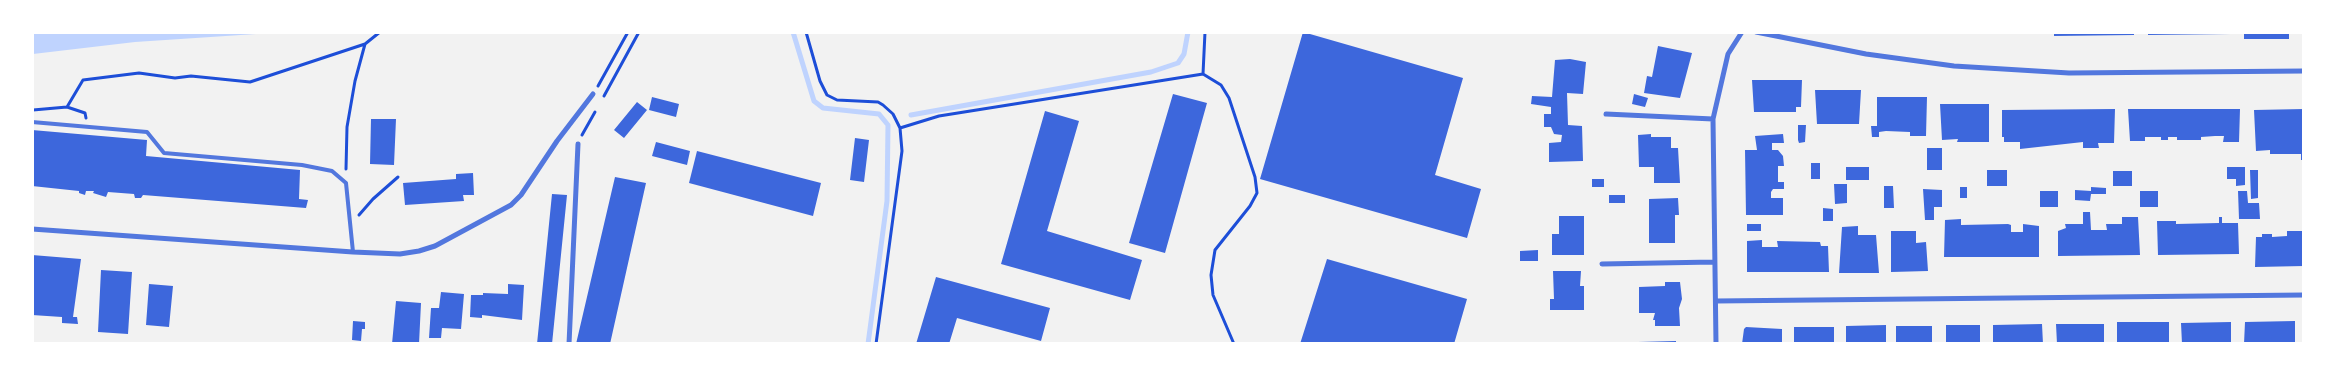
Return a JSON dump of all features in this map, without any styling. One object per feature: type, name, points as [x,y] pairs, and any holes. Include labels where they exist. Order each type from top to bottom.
[{"type":"street","points":[[1716,344],[1713,119],[1728,54],[1742,32]]},
{"type":"street","points":[[1756,32],[1866,54],[1954,66],[2068,72],[2304,71]]},
{"type":"street","points":[[32,229],[354,252],[400,254],[419,252],[435,246],[511,205],[522,195],[557,142],[593,94]]},
{"type":"street","points":[[1606,114],[1713,119]]},
{"type":"street","points":[[569,344],[578,144]]},
{"type":"street","points":[[1602,264],[1714,262]]},
{"type":"street","points":[[1716,301],[2304,295]]},
{"type":"lane","points":[[32,122],[148,132],[164,153],[302,165],[332,171],[346,182],[354,252]]},
{"type":"path","points":[[32,110],[67,107],[83,80],[139,73],[175,78],[191,76],[250,82],[365,44],[380,32]]},
{"type":"path","points":[[593,94],[628,32]]},
{"type":"path","points":[[601,102],[639,32]]},
{"type":"path","points":[[806,32],[820,81],[827,95],[838,100],[878,102],[894,114],[900,128],[902,151],[876,344]]},
{"type":"path","points":[[1203,74],[1205,32]]},
{"type":"path","points":[[346,182],[347,127],[365,44]]},
{"type":"path","points":[[900,128],[939,116],[1203,74],[1220,85],[1229,98],[1255,177],[1257,192],[1250,206],[1216,250],[1211,275],[1216,304],[1234,344]]},
{"type":"path","points":[[578,144],[596,110]]},
{"type":"path","points":[[352,224],[372,199],[398,177]]},
{"type":"water","points":[[32,33],[271,33],[135,42],[33,54]]},
{"type":"building","points":[[1303,32],[1463,78],[1435,175],[1481,189],[1467,238],[1260,179]]},
{"type":"building","points":[[2054,32],[2134,32],[2134,35],[2054,36]]},
{"type":"building","points":[[2148,32],[2231,32],[2231,34],[2148,35]]},
{"type":"building","points":[[2244,32],[2289,32],[2289,39],[2244,39]]},
{"type":"building","points":[[1658,46],[1692,53],[1680,98],[1644,93],[1647,76],[1652,77]]},
{"type":"building","points":[[1570,59],[1586,62],[1583,94],[1567,93],[1568,125],[1582,126],[1583,161],[1549,162],[1549,143],[1561,142],[1562,135],[1554,134],[1551,127],[1544,127],[1544,114],[1551,114],[1551,107],[1531,104],[1532,96],[1552,97],[1555,60]]},
{"type":"building","points":[[1752,80],[1802,80],[1801,107],[1796,107],[1796,112],[1754,112]]},
{"type":"building","points":[[1815,90],[1861,90],[1859,124],[1817,124]]},
{"type":"building","points":[[1173,94],[1207,103],[1165,253],[1129,243]]},
{"type":"building","points":[[1634,94],[1648,98],[1645,107],[1632,104]]},
{"type":"building","points":[[652,97],[679,104],[676,117],[649,110]]},
{"type":"building","points":[[1877,97],[1927,97],[1926,136],[1910,136],[1910,132],[1886,131],[1879,132],[1879,137],[1872,137],[1871,126],[1877,126]]},
{"type":"building","points":[[637,102],[647,110],[624,138],[614,130]]},
{"type":"building","points":[[1940,104],[1989,104],[1989,142],[1957,142],[1958,139],[1942,140]]},
{"type":"building","points":[[2115,109],[2114,143],[2098,143],[2099,148],[2083,148],[2083,142],[2020,149],[2020,142],[2004,142],[2004,137],[2002,137],[2002,110]]},
{"type":"building","points":[[2128,109],[2240,109],[2239,142],[2223,142],[2224,136],[2201,137],[2201,140],[2177,140],[2177,137],[2168,137],[2168,140],[2161,140],[2161,137],[2145,137],[2145,141],[2130,141]]},
{"type":"building","points":[[2304,109],[2304,160],[2301,160],[2301,154],[2270,154],[2270,150],[2256,151],[2254,110]]},
{"type":"building","points":[[1045,111],[1079,121],[1047,231],[1142,260],[1130,300],[1001,264]]},
{"type":"building","points":[[371,119],[396,119],[394,165],[370,164]]},
{"type":"building","points":[[1798,125],[1806,125],[1805,142],[1799,143]]},
{"type":"building","points":[[32,130],[147,140],[146,156],[300,170],[299,199],[308,200],[306,208],[143,195],[141,198],[135,198],[134,194],[108,192],[106,197],[93,193],[94,191],[86,191],[85,195],[79,193],[79,191],[32,186]]},
{"type":"building","points":[[1651,134],[1651,137],[1671,137],[1671,148],[1678,148],[1680,183],[1654,183],[1654,167],[1639,167],[1638,135]]},
{"type":"building","points":[[1783,134],[1784,143],[1772,143],[1772,150],[1778,150],[1783,156],[1784,166],[1778,166],[1778,182],[1784,182],[1784,189],[1773,189],[1771,198],[1783,198],[1783,215],[1746,215],[1745,150],[1757,150],[1755,136]]},
{"type":"building","points":[[855,138],[869,140],[864,182],[850,180]]},
{"type":"building","points":[[656,142],[690,151],[687,165],[652,156]]},
{"type":"building","points":[[1927,148],[1942,148],[1942,170],[1927,170]]},
{"type":"building","points":[[697,151],[821,183],[813,216],[689,183]]},
{"type":"building","points":[[1811,163],[1820,163],[1820,179],[1811,179]]},
{"type":"building","points":[[1846,167],[1869,167],[1869,180],[1846,180]]},
{"type":"building","points":[[2227,167],[2245,167],[2245,185],[2236,186],[2236,179],[2227,179]]},
{"type":"building","points":[[1987,170],[2007,170],[2007,186],[1987,186]]},
{"type":"building","points":[[2250,170],[2258,170],[2258,198],[2251,199]]},
{"type":"building","points":[[2113,171],[2132,171],[2132,186],[2113,186]]},
{"type":"building","points":[[473,173],[474,195],[463,195],[464,201],[405,205],[403,183],[456,179],[456,174]]},
{"type":"building","points":[[615,177],[646,183],[610,344],[576,344]]},
{"type":"building","points":[[1592,179],[1604,179],[1604,187],[1592,187]]},
{"type":"building","points":[[1834,184],[1847,184],[1847,203],[1835,204]]},
{"type":"building","points":[[1884,186],[1893,186],[1894,208],[1884,208]]},
{"type":"building","points":[[1960,187],[1967,187],[1967,198],[1960,198]]},
{"type":"building","points":[[2091,187],[2106,188],[2106,194],[2091,194],[2090,201],[2075,200],[2075,190],[2091,191]]},
{"type":"building","points":[[1923,189],[1942,190],[1942,207],[1934,207],[1934,220],[1925,220]]},
{"type":"building","points":[[2040,191],[2058,191],[2058,207],[2040,207]]},
{"type":"building","points":[[2140,191],[2158,191],[2158,207],[2140,207]]},
{"type":"building","points":[[2238,191],[2247,191],[2248,203],[2259,203],[2260,219],[2239,219]]},
{"type":"building","points":[[552,194],[567,195],[552,344],[537,344]]},
{"type":"building","points":[[1609,195],[1625,195],[1625,203],[1609,203]]},
{"type":"building","points":[[1678,198],[1679,215],[1675,215],[1675,243],[1649,243],[1649,199]]},
{"type":"building","points":[[1823,208],[1833,209],[1833,221],[1823,221]]},
{"type":"building","points":[[2083,212],[2090,212],[2091,230],[2107,230],[2106,224],[2122,224],[2122,217],[2138,217],[2140,255],[2058,256],[2058,231],[2066,228],[2065,224],[2083,224]]},
{"type":"building","points":[[1559,216],[1584,216],[1584,255],[1552,255],[1552,234],[1559,234]]},
{"type":"building","points":[[2219,217],[2222,217],[2222,223],[2238,223],[2239,254],[2158,255],[2157,221],[2176,221],[2176,224],[2219,223]]},
{"type":"building","points":[[1961,219],[1961,225],[2008,224],[2011,225],[2011,232],[2023,232],[2023,224],[2039,226],[2039,257],[1944,257],[1945,220]]},
{"type":"building","points":[[1747,224],[1761,224],[1761,231],[1747,231]]},
{"type":"building","points":[[1858,226],[1858,235],[1876,235],[1879,273],[1839,273],[1842,227]]},
{"type":"building","points":[[1891,231],[1916,231],[1916,243],[1926,242],[1928,271],[1891,272]]},
{"type":"building","points":[[2287,231],[2303,231],[2304,266],[2255,267],[2256,237],[2262,237],[2262,234],[2272,234],[2272,237],[2287,236]]},
{"type":"building","points":[[1762,240],[1762,247],[1778,247],[1777,241],[1820,242],[1821,246],[1828,246],[1829,272],[1747,272],[1747,241]]},
{"type":"building","points":[[1538,250],[1538,261],[1520,261],[1520,251]]},
{"type":"building","points":[[32,255],[81,259],[73,317],[77,317],[78,324],[62,323],[62,317],[32,315]]},
{"type":"building","points":[[1327,259],[1467,299],[1454,344],[1300,344]]},
{"type":"building","points":[[101,270],[132,272],[128,334],[98,332]]},
{"type":"building","points":[[1553,271],[1581,271],[1580,286],[1584,286],[1584,310],[1550,310],[1550,299],[1554,299]]},
{"type":"building","points":[[936,277],[1050,308],[1041,341],[957,318],[949,344],[916,344]]},
{"type":"building","points":[[1665,282],[1680,282],[1682,299],[1679,308],[1680,326],[1655,326],[1655,320],[1653,320],[1655,313],[1639,313],[1639,287],[1665,286]]},
{"type":"building","points":[[149,284],[173,286],[169,327],[146,325]]},
{"type":"building","points":[[508,284],[524,285],[522,320],[482,315],[482,318],[470,317],[471,295],[483,295],[483,293],[508,294]]},
{"type":"building","points":[[441,292],[464,294],[461,329],[442,328],[441,338],[429,338],[431,308],[439,308]]},
{"type":"building","points":[[396,301],[421,303],[419,344],[392,344]]},
{"type":"building","points":[[353,321],[365,322],[361,341],[352,340]]},
{"type":"building","points":[[2295,321],[2295,344],[2244,344],[2245,322]]},
{"type":"building","points":[[2117,322],[2169,322],[2169,344],[2117,344]]},
{"type":"building","points":[[2231,322],[2231,344],[2182,344],[2181,323]]},
{"type":"building","points":[[2042,324],[2043,344],[1993,344],[1993,325]]},
{"type":"building","points":[[2056,324],[2104,324],[2104,344],[2057,344]]},
{"type":"building","points":[[1886,325],[1886,344],[1846,344],[1846,326]]},
{"type":"building","points":[[1946,325],[1980,325],[1980,344],[1946,344]]},
{"type":"building","points":[[1896,326],[1932,326],[1932,344],[1896,344]]},
{"type":"building","points":[[1746,327],[1782,329],[1782,344],[1742,344]]},
{"type":"building","points":[[1794,327],[1834,327],[1834,344],[1794,344]]},
{"type":"building","points":[[1676,341],[1676,344],[1638,344],[1638,342]]},
{"type":"waterway","points":[[793,32],[814,101],[823,108],[879,114],[888,125],[887,201],[868,344]]},
{"type":"waterway","points":[[911,115],[1151,72],[1178,63],[1184,54],[1188,32]]}]
